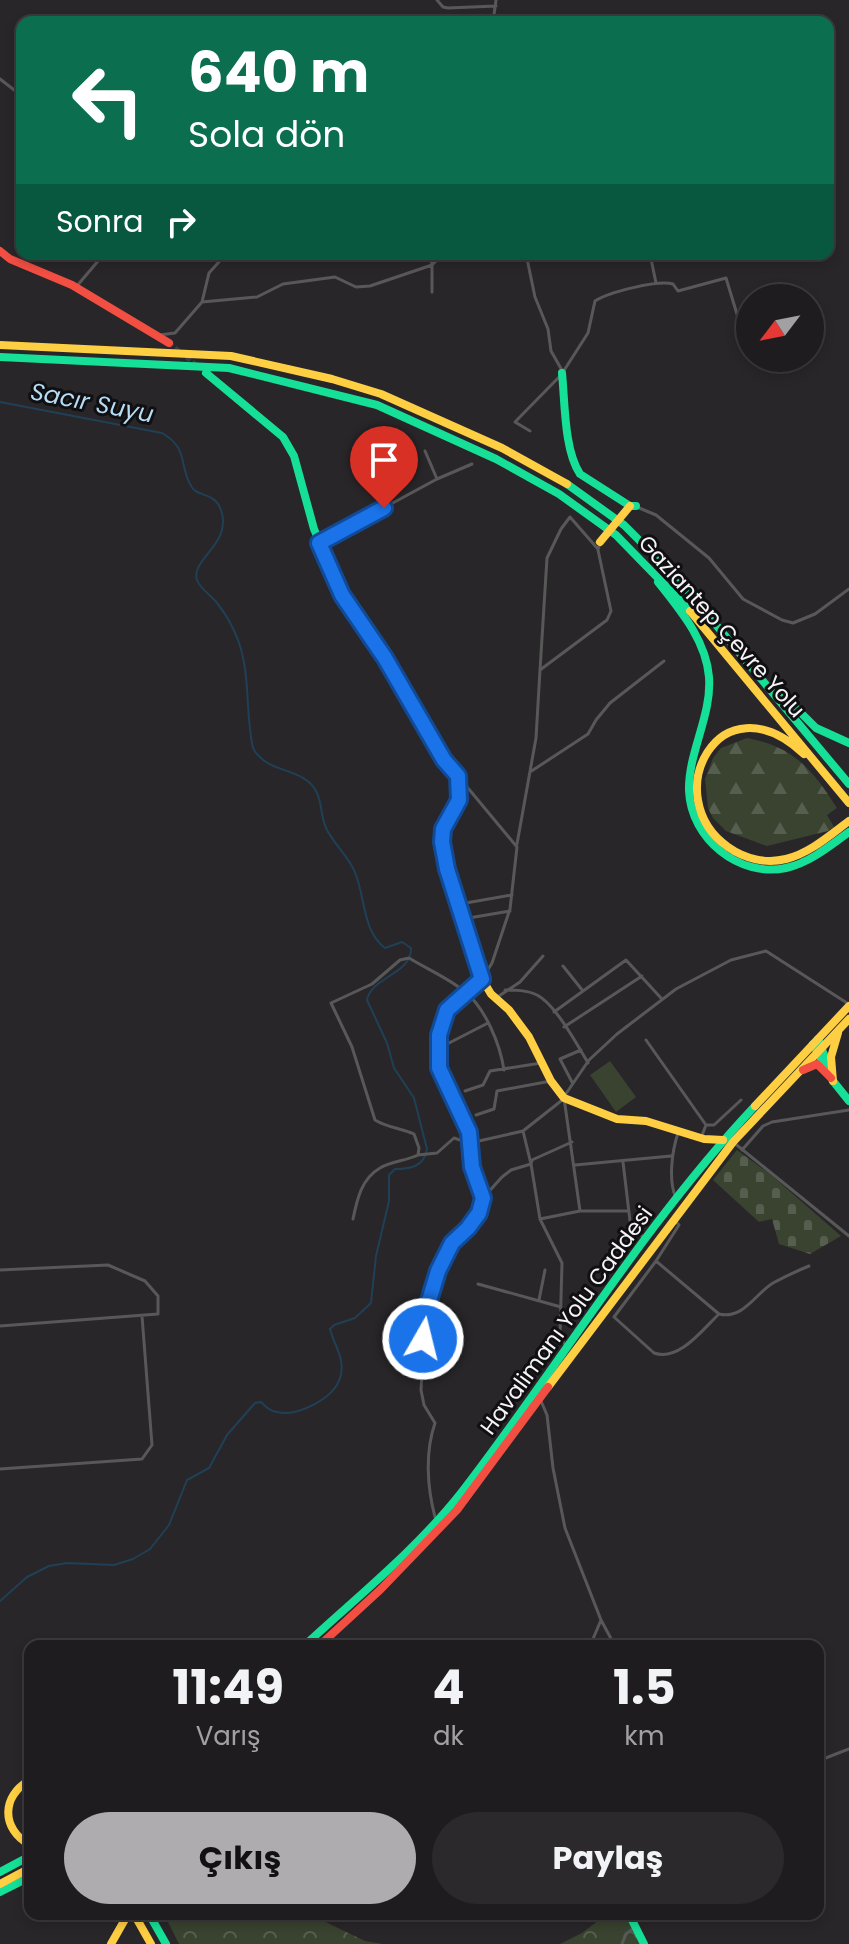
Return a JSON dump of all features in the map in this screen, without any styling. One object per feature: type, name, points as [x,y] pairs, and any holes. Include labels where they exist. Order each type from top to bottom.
[{"type":"main road","points":[[0,251],[10,259],[76,287],[169,343]]},
{"type":"main road","name":"Gaziantep Çevre Yolu","points":[[0,345],[220,354],[282,366],[381,394],[502,448],[565,483],[624,525],[676,577],[849,784]]},
{"type":"main road","name":"Gaziantep Çevre Yolu","points":[[0,357],[208,365],[329,391],[377,405],[496,459],[559,494],[616,535],[667,585],[849,804]]},
{"type":"main road","points":[[206,373],[283,437],[294,456],[319,543],[342,595],[385,658],[444,760],[458,776],[459,800],[443,829],[447,869],[482,979],[529,1037],[551,1081],[564,1098],[617,1119],[646,1121],[678,1133],[728,1141]]},
{"type":"main road","points":[[562,373],[571,452],[576,468],[580,474],[633,506],[599,546]]},
{"type":"main road","points":[[616,535],[681,612],[697,634],[705,655],[709,677],[708,702],[689,787],[693,813],[703,834],[722,854],[739,863],[771,870],[801,862],[849,832]]},
{"type":"main road","points":[[676,577],[801,715],[816,728],[849,743]]},
{"type":"main road","points":[[849,804],[790,740],[759,726],[736,728],[725,733],[714,743],[699,772],[698,800],[705,821],[718,839],[743,856],[756,860],[783,860],[812,847],[849,821]]},
{"type":"main road","name":"Havalimanı Yolu Caddesi","points":[[311,1640],[436,1521],[492,1451],[645,1240],[712,1155],[791,1078],[849,1006]]},
{"type":"main road","points":[[833,1081],[833,1045],[847,1021]]},
{"type":"main road","name":"Havalimanı Yolu Caddesi","points":[[325,1640],[391,1579],[457,1510],[541,1401],[728,1141],[817,1045],[847,1021]]},
{"type":"main road","points":[[817,1045],[833,1081]]},
{"type":"main road","points":[[791,1078],[813,1064],[823,1068],[849,1101]]},
{"type":"main road","points":[[703,1139],[712,1155]]},
{"type":"main road","points":[[24,1782],[12,1791],[3,1812],[9,1830],[24,1843]]},
{"type":"main road","points":[[0,1872],[24,1859]]},
{"type":"main road","points":[[0,1884],[24,1871]]},
{"type":"main road","points":[[0,1892],[24,1880]]},
{"type":"main road","points":[[111,1944],[125,1920]]},
{"type":"main road","points":[[137,1920],[151,1944]]},
{"type":"main road","points":[[152,1920],[166,1944]]},
{"type":"main road","points":[[632,1920],[644,1944]]},
{"type":"street","points":[[437,0],[448,8],[496,6]]},
{"type":"street","points":[[494,16],[496,0]]},
{"type":"street","points":[[0,79],[16,91]]},
{"type":"street","points":[[76,287],[99,260]]},
{"type":"street","points":[[156,336],[175,333],[202,302],[209,273],[221,260]]},
{"type":"street","points":[[432,260],[432,292]]},
{"type":"street","points":[[202,302],[257,297],[283,284],[335,277],[356,287],[370,286],[432,265],[437,260]]},
{"type":"street","points":[[527,260],[535,297],[548,329],[551,351],[563,372],[588,333],[595,301],[603,296],[656,283],[673,284],[678,291],[726,278],[736,311]]},
{"type":"street","points":[[651,260],[656,283]]},
{"type":"street","points":[[530,431],[515,422],[562,373]]},
{"type":"street","points":[[425,451],[437,479]]},
{"type":"street","points":[[319,543],[437,479],[472,464]]},
{"type":"street","points":[[633,506],[656,515],[709,558],[743,599],[782,620],[793,623],[815,614],[849,589]]},
{"type":"street","points":[[483,1198],[472,1167],[469,1132],[439,1068],[439,1035],[447,1010],[482,979],[492,963],[510,911],[517,847],[536,738],[540,670],[547,558],[570,517],[599,546],[611,611],[607,620],[540,670]]},
{"type":"street","points":[[530,772],[588,734],[610,703],[664,661]]},
{"type":"street","points":[[458,776],[517,847]]},
{"type":"street","points":[[458,904],[512,895]]},
{"type":"street","points":[[463,919],[510,911]]},
{"type":"street","points":[[470,1143],[523,1131],[564,1098],[588,1063],[617,1034],[676,989],[731,960],[766,951],[849,1006]]},
{"type":"street","points":[[496,998],[520,982],[543,956]]},
{"type":"street","points":[[419,1155],[414,1134],[385,1127],[375,1120],[352,1047],[331,1003],[372,984],[407,958],[467,993],[501,1049],[504,1070]]},
{"type":"street","points":[[554,1012],[626,960],[662,999]]},
{"type":"street","points":[[563,966],[583,991]]},
{"type":"street","points":[[564,1027],[643,976]]},
{"type":"street","points":[[505,990],[537,995],[554,1012],[588,1063]]},
{"type":"street","points":[[449,1043],[488,1023]]},
{"type":"street","points":[[646,1040],[706,1125],[703,1139]]},
{"type":"street","points":[[573,1084],[560,1059],[581,1050]]},
{"type":"street","points":[[465,1091],[483,1085],[490,1071],[541,1063]]},
{"type":"street","points":[[476,1115],[494,1109],[497,1091],[551,1081]]},
{"type":"street","points":[[564,1098],[580,1211]]},
{"type":"street","points":[[706,1125],[714,1125],[741,1100]]},
{"type":"street","points":[[742,1150],[763,1126],[772,1122],[849,1110]]},
{"type":"street","points":[[523,1131],[540,1219],[562,1263],[560,1334],[567,1348]]},
{"type":"street","points":[[677,1199],[672,1189],[674,1167],[671,1156],[678,1133]]},
{"type":"street","points":[[353,1219],[359,1192],[380,1167],[437,1153],[454,1138],[463,1141],[471,1152]]},
{"type":"street","points":[[728,1141],[849,1236]]},
{"type":"street","points":[[436,1521],[431,1503],[428,1444],[435,1423],[424,1405],[421,1390],[425,1314],[438,1271],[452,1243],[468,1228],[479,1213],[483,1198],[505,1173],[531,1164],[540,1154],[572,1142]]},
{"type":"street","points":[[575,1165],[671,1156]]},
{"type":"street","points":[[623,1162],[627,1211],[632,1225],[645,1240]]},
{"type":"street","points":[[540,1219],[580,1211],[627,1211]]},
{"type":"street","points":[[673,1219],[679,1225],[614,1317],[654,1353],[676,1352],[719,1314],[737,1313],[775,1282],[809,1266]]},
{"type":"street","points":[[656,1261],[719,1314]]},
{"type":"street","points":[[0,1270],[108,1265],[145,1281],[158,1296],[158,1314],[0,1326]]},
{"type":"street","points":[[539,1300],[545,1270]]},
{"type":"street","points":[[478,1284],[561,1307]]},
{"type":"street","points":[[0,1469],[142,1459],[152,1445],[142,1316]]},
{"type":"street","points":[[541,1401],[547,1415],[553,1468],[565,1528],[612,1640]]},
{"type":"street","points":[[593,1640],[601,1620]]},
{"type":"street","points":[[824,1759],[849,1749]]},
{"type":"street","points":[[622,1944],[626,1934],[635,1927]]},
{"type":"green space","points":[[747,738],[777,747],[810,771],[837,808],[827,815],[834,827],[767,846],[726,831],[713,818],[708,808],[705,779],[713,758],[721,748]]},
{"type":"green space","points":[[610,1061],[636,1097],[616,1112],[590,1075]]},
{"type":"green space","points":[[737,1150],[770,1174],[841,1236],[810,1254],[779,1244],[772,1219],[759,1222],[713,1180]]},
{"type":"green space","points":[[167,1920],[321,1920],[365,1941],[383,1944],[179,1944]]},
{"type":"green space","points":[[599,1920],[629,1920],[640,1944],[560,1944]]},
{"type":"waterway","name":"Sacır Suyu","points":[[0,402],[162,433],[176,444],[193,489],[218,504],[223,522],[221,532],[199,565],[197,580],[215,600],[238,640],[245,667],[253,748],[267,763],[311,784],[319,797],[326,828],[356,875],[372,933],[385,948],[402,942],[411,948],[405,964],[376,986],[367,1000],[387,1043],[394,1068],[414,1098],[427,1149],[420,1163],[395,1169],[389,1175],[389,1201],[376,1256],[371,1303],[355,1318],[330,1329],[342,1364],[340,1378],[331,1392],[295,1412],[275,1411],[261,1402],[255,1403],[227,1435],[209,1468],[187,1480],[169,1525],[150,1549],[114,1565],[67,1563],[49,1566],[27,1577],[0,1601]]},
{"type":"tunnel","points":[[169,343],[206,373]]},
{"type":"traffic: fast","points":[[0,357],[229,368],[377,405],[496,459],[559,494],[616,535],[690,611]]},
{"type":"traffic: fast","points":[[206,373],[283,437],[294,456],[314,529],[342,595],[385,658],[444,760],[458,776],[459,800],[443,829],[442,842],[456,898]]},
{"type":"traffic: fast","points":[[562,373],[568,439],[580,474],[630,506],[636,506]]},
{"type":"traffic: fast","points":[[567,484],[624,525],[676,577],[849,784]]},
{"type":"traffic: fast","points":[[658,582],[691,626],[707,663],[707,706],[692,762],[689,791],[698,825],[708,839],[735,861],[768,870],[803,862],[849,832]]},
{"type":"traffic: fast","points":[[784,696],[816,728],[849,743]]},
{"type":"traffic: fast","points":[[818,1039],[828,1065]]},
{"type":"traffic: fast","points":[[813,1044],[833,1081],[849,1101]]},
{"type":"traffic: fast","points":[[311,1640],[406,1554],[444,1514],[676,1198],[755,1106]]},
{"type":"traffic: fast","points":[[0,1872],[24,1859]]},
{"type":"traffic: fast","points":[[0,1892],[24,1880]]},
{"type":"traffic: fast","points":[[152,1920],[166,1944]]},
{"type":"traffic: fast","points":[[632,1920],[644,1944]]},
{"type":"traffic: slow","points":[[0,345],[231,356],[332,379],[381,394],[502,448],[567,484]]},
{"type":"traffic: slow","points":[[600,542],[630,506]]},
{"type":"traffic: slow","points":[[690,611],[849,803]]},
{"type":"traffic: slow","points":[[804,754],[773,733],[746,728],[724,736],[708,752],[698,775],[698,800],[707,825],[735,851],[771,861],[803,852],[849,821]]},
{"type":"traffic: slow","points":[[456,898],[482,979],[491,994],[509,1010],[529,1037],[551,1081],[564,1098],[617,1119],[646,1121],[704,1139],[723,1140]]},
{"type":"traffic: slow","points":[[755,1106],[849,1006]]},
{"type":"traffic: slow","points":[[548,1387],[733,1142],[849,1019]]},
{"type":"traffic: slow","points":[[833,1081],[831,1057],[838,1033]]},
{"type":"traffic: slow","points":[[24,1784],[14,1795],[8,1812],[14,1830],[24,1841]]},
{"type":"traffic: slow","points":[[0,1884],[24,1871]]},
{"type":"traffic: slow","points":[[111,1944],[125,1920]]},
{"type":"traffic: slow","points":[[137,1920],[151,1944]]},
{"type":"traffic: jam","points":[[0,251],[10,259],[72,285],[169,343]]},
{"type":"traffic: jam","points":[[803,1070],[817,1064],[831,1078]]},
{"type":"traffic: jam","points":[[326,1640],[381,1589],[457,1510],[548,1387]]},
{"type":"route","points":[[384,508],[319,543],[342,595],[385,658],[444,760],[458,776],[459,800],[443,829],[442,842],[447,869],[482,979],[447,1010],[439,1035],[439,1068],[469,1132],[472,1167],[483,1198],[479,1213],[452,1243],[438,1271],[425,1314],[423,1339]]}]
